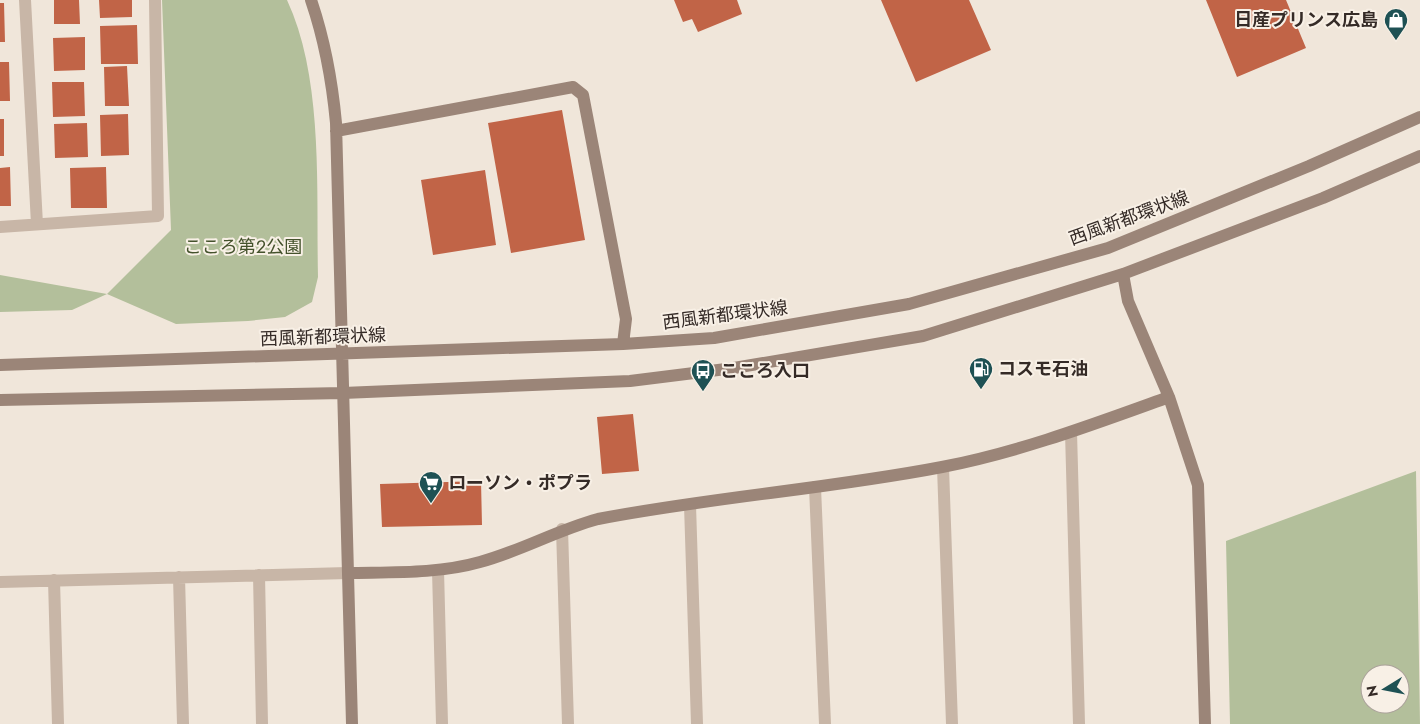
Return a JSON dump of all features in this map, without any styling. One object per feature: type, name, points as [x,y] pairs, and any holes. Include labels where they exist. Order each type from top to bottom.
[{"type":"street","points":[[25,0],[37,224]]},
{"type":"street","points":[[0,227],[158,216],[155,0]]},
{"type":"street","points":[[311,0],[323,36],[332,80],[336,131],[352,724]]},
{"type":"street","points":[[336,131],[572,87],[578,91],[583,95],[626,319],[623,344]]},
{"type":"street","name":"西風新都環状線","points":[[0,366],[623,344],[714,338],[909,304],[1108,248],[1309,166],[1420,117]]},
{"type":"street","points":[[0,400],[343,393],[630,381],[734,368],[923,336],[1123,274],[1323,198],[1420,156]]},
{"type":"street","points":[[1123,274],[1128,301],[1168,397],[1198,485],[1205,724]]},
{"type":"street","points":[[0,582],[438,570],[481,562],[562,529],[598,519],[943,467],[1003,453],[1071,432],[1168,397]]},
{"type":"street","points":[[1071,432],[1079,724]]},
{"type":"street","points":[[943,467],[952,724]]},
{"type":"street","points":[[815,487],[825,724]]},
{"type":"street","points":[[690,505],[697,724]]},
{"type":"street","points":[[562,529],[568,724]]},
{"type":"street","points":[[438,570],[442,724]]},
{"type":"street","points":[[259,575],[262,724]]},
{"type":"street","points":[[179,577],[183,724]]},
{"type":"street","points":[[54,580],[58,724]]},
{"type":"green space","name":"こころ第２公園","points":[[162,0],[287,0],[299,31],[307,65],[313,100],[316,136],[318,277],[312,302],[285,317],[248,321],[176,324],[107,294],[171,230]]},
{"type":"green space","points":[[0,275],[107,294],[72,310],[0,312]]},
{"type":"green space","points":[[1416,471],[1420,724],[1230,724],[1226,541]]},
{"type":"building","points":[[54,0],[79,0],[80,24],[54,24]]},
{"type":"building","points":[[99,0],[132,0],[132,17],[100,18]]},
{"type":"building","points":[[674,0],[737,0],[742,14],[698,32],[692,19],[683,22]]},
{"type":"building","points":[[881,0],[969,0],[991,50],[916,82]]},
{"type":"building","points":[[1206,0],[1286,0],[1306,48],[1237,77]]},
{"type":"building","points":[[0,3],[4,3],[5,42],[0,42]]},
{"type":"building","points":[[137,25],[138,64],[101,64],[100,26]]},
{"type":"building","points":[[85,37],[85,70],[54,71],[53,38]]},
{"type":"building","points":[[0,62],[9,62],[10,101],[0,101]]},
{"type":"building","points":[[127,66],[129,106],[105,106],[104,67]]},
{"type":"building","points":[[52,82],[84,82],[85,116],[53,117]]},
{"type":"building","points":[[562,110],[585,240],[511,253],[488,123]]},
{"type":"building","points":[[128,114],[129,155],[101,156],[100,115]]},
{"type":"building","points":[[0,119],[4,119],[4,156],[0,156]]},
{"type":"building","points":[[87,123],[88,157],[55,158],[54,124]]},
{"type":"building","points":[[10,167],[11,206],[0,206],[0,168]]},
{"type":"building","points":[[106,167],[107,208],[71,208],[70,168]]},
{"type":"building","points":[[485,170],[496,245],[433,255],[421,180]]},
{"type":"building","points":[[633,414],[639,471],[602,474],[597,417]]},
{"type":"building","name":"ローソン・ポプラ","points":[[481,481],[482,525],[382,527],[380,484]]},
{"type":"place","name":"日産プリンス広島","points":[[1396,41]]},
{"type":"place","name":"コスモ石油","points":[[981,390]]},
{"type":"place","name":"こころ入口","points":[[703,392]]},
{"type":"place","name":"ローソン・ポプラ","points":[[431,504]]}]
